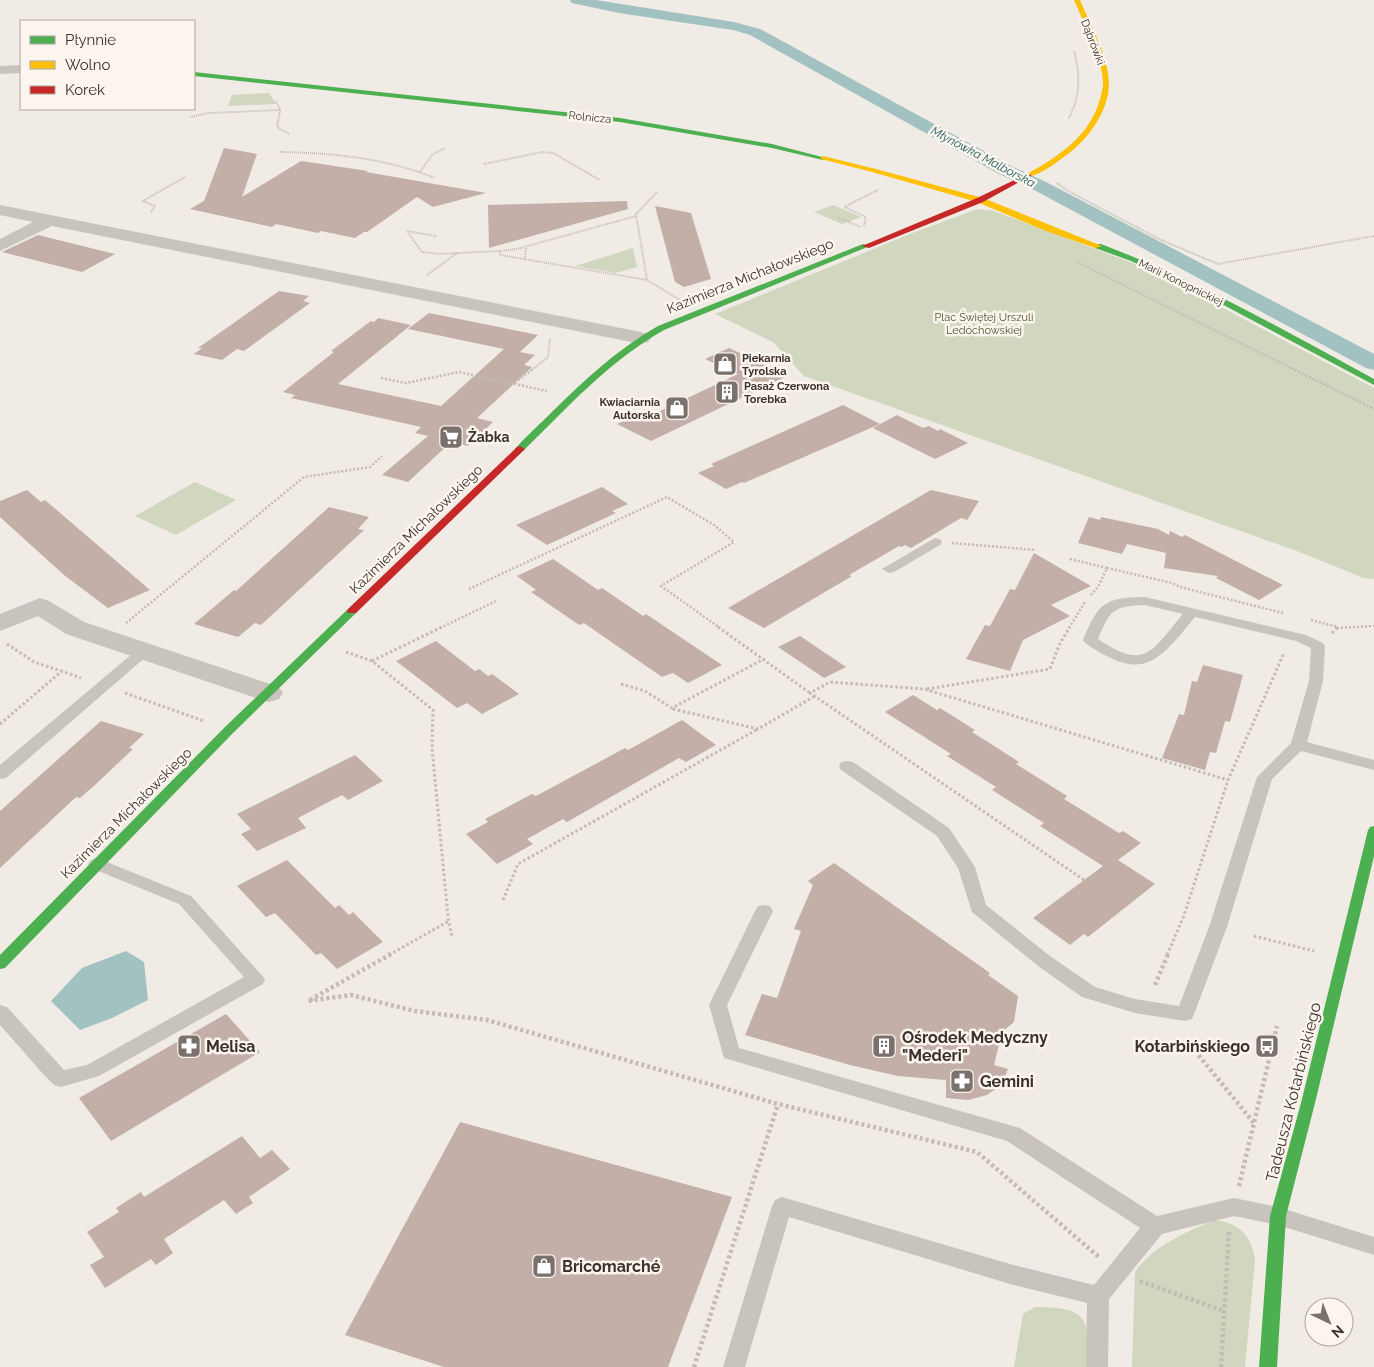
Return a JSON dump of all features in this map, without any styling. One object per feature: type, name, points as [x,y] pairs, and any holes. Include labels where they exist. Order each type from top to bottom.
[{"type":"street","name":"Dąbrówki","points":[[980,200],[1058,159],[1084,136],[1099,113],[1104,94],[1105,78],[1099,55],[1077,0]]},
{"type":"street","points":[[0,70],[20,69]]},
{"type":"street","name":"Rolnicza","points":[[195,74],[265,80],[620,120],[688,130],[874,170],[980,200]]},
{"type":"street","name":"Kazimierza Michałowskiego","points":[[0,964],[229,730],[618,354],[641,338],[701,312],[980,200]]},
{"type":"street","name":"Marii Konopnickiej","points":[[980,200],[1166,272],[1374,382]]},
{"type":"street","points":[[0,210],[641,338]]},
{"type":"street","points":[[0,246],[48,220]]},
{"type":"street","points":[[3,633],[40,606],[75,628],[269,693]]},
{"type":"street","name":"Tadeusza Kotarbińskiego","points":[[1268,1367],[1278,1216],[1308,1103],[1374,830]]},
{"type":"lane","points":[[889,569],[935,542]]},
{"type":"lane","points":[[847,766],[943,832],[966,867],[978,908],[1044,961],[1089,992],[1135,1006],[1185,1014],[1218,927],[1265,777],[1298,745],[1316,681],[1318,646],[1292,635],[1145,600],[1119,602],[1102,612],[1090,640],[1110,655],[1130,661],[1144,661],[1160,650],[1192,612]]},
{"type":"lane","points":[[0,774],[143,652]]},
{"type":"lane","points":[[1298,745],[1374,765]]},
{"type":"lane","points":[[0,1012],[61,1079],[92,1071],[256,979],[185,900],[97,864]]},
{"type":"lane","points":[[764,911],[718,1005],[731,1053],[1013,1134],[1155,1226]]},
{"type":"lane","points":[[734,1367],[782,1206],[1010,1274],[1098,1296]]},
{"type":"lane","points":[[1097,1367],[1098,1296],[1155,1226],[1234,1207],[1278,1216],[1374,1246]]},
{"type":"path","points":[[1065,124],[1077,103],[1080,77],[1074,49]]},
{"type":"path","points":[[265,80],[280,110],[277,127],[289,134]]},
{"type":"path","points":[[190,117],[209,113],[280,110]]},
{"type":"path","points":[[420,172],[432,155],[446,148]]},
{"type":"path","points":[[280,152],[317,153],[369,159],[420,172],[435,178]]},
{"type":"path","points":[[484,164],[543,152],[553,153],[600,180]]},
{"type":"path","points":[[1034,172],[1048,177],[1068,191],[1148,232],[1202,259],[1218,264],[1374,236]]},
{"type":"path","points":[[151,212],[155,206],[144,201],[185,177]]},
{"type":"path","points":[[839,218],[864,229],[866,217],[844,208],[879,190]]},
{"type":"path","points":[[646,280],[636,214],[657,192]]},
{"type":"path","points":[[436,236],[407,231],[422,252],[440,254],[500,251],[526,247],[636,216]]},
{"type":"path","points":[[525,259],[526,247]]},
{"type":"path","points":[[500,251],[500,255],[646,280],[701,312]]},
{"type":"path","points":[[406,290],[457,253]]},
{"type":"path","points":[[1075,261],[1374,409]]},
{"type":"path","points":[[514,384],[548,357],[550,337],[548,319]]},
{"type":"path","points":[[381,378],[406,383],[459,372],[576,396]]},
{"type":"path","points":[[107,639],[304,477],[370,467],[382,456]]},
{"type":"path","points":[[469,589],[667,496],[714,524],[734,542],[660,586],[810,693],[1084,880]]},
{"type":"path","points":[[935,542],[1036,550]]},
{"type":"path","points":[[1070,559],[1172,583],[1180,587],[1292,615]]},
{"type":"path","points":[[924,690],[1050,669],[1060,643],[1081,607],[1098,587],[1107,568]]},
{"type":"path","points":[[372,661],[496,601]]},
{"type":"path","points":[[1310,620],[1338,627],[1374,626]]},
{"type":"path","points":[[1318,646],[1338,627]]},
{"type":"path","points":[[3,633],[34,662],[62,672]]},
{"type":"path","points":[[1155,985],[1183,918],[1228,780],[1292,635]]},
{"type":"path","points":[[340,650],[372,661],[433,710],[432,748],[452,937]]},
{"type":"path","points":[[672,708],[764,659]]},
{"type":"path","points":[[810,693],[830,682],[924,690],[1228,780]]},
{"type":"path","points":[[621,684],[645,691],[672,708],[758,729]]},
{"type":"path","points":[[503,900],[518,864],[815,696]]},
{"type":"path","points":[[449,922],[308,1001],[351,995],[415,1011],[486,1020],[778,1104],[977,1152],[1117,1273],[1224,1311]]},
{"type":"path","points":[[1254,936],[1321,953]]},
{"type":"path","points":[[1191,1046],[1254,1124]]},
{"type":"path","points":[[694,1367],[778,1104]]},
{"type":"green space","points":[[269,93],[276,104],[228,106],[232,95]]},
{"type":"green space","points":[[833,205],[861,217],[842,224],[814,212]]},
{"type":"green space","name":"Plac Świętej Urszuli Ledóchowskiej","points":[[977,209],[994,211],[1151,270],[1374,388],[1374,579],[1364,578],[1297,551],[804,376],[773,342],[715,314],[910,234]]},
{"type":"green space","points":[[633,248],[637,267],[615,273],[575,266]]},
{"type":"green space","points":[[195,482],[236,500],[176,535],[135,516]]},
{"type":"green space","points":[[1215,1220],[1231,1224],[1243,1232],[1251,1244],[1255,1260],[1245,1367],[1132,1367],[1135,1272],[1151,1254],[1171,1240]]},
{"type":"green space","points":[[1035,1307],[1066,1309],[1076,1313],[1082,1319],[1086,1326],[1088,1337],[1087,1367],[1014,1367],[1023,1314]]},
{"type":"water","points":[[126,951],[144,962],[148,1000],[112,1018],[80,1030],[51,1001],[82,968]]},
{"type":"building","points":[[224,148],[257,154],[242,197],[301,161],[368,171],[366,172],[486,193],[433,207],[417,197],[367,232],[355,238],[321,231],[318,233],[276,224],[272,227],[190,209],[204,201]]},
{"type":"building","points":[[627,201],[628,209],[489,248],[488,205]]},
{"type":"building","points":[[655,206],[691,213],[711,279],[684,287],[675,282]]},
{"type":"building","points":[[38,235],[115,254],[82,272],[2,252]]},
{"type":"building","points":[[279,291],[309,296],[303,301],[310,303],[244,351],[237,349],[222,360],[194,354],[202,348],[198,348]]},
{"type":"building","points":[[429,313],[538,335],[520,352],[535,355],[524,365],[532,367],[477,418],[493,422],[468,446],[451,442],[408,482],[382,475],[428,436],[415,433],[421,427],[291,398],[295,395],[283,392],[334,352],[331,351],[371,321],[374,322],[378,318],[411,325],[338,384],[441,406],[504,349],[408,329]]},
{"type":"building","name":"Pasaż Czerwona Torebka","points":[[729,348],[789,375],[651,441],[617,424],[649,409],[656,413],[738,374],[705,359]]},
{"type":"building","points":[[843,405],[880,424],[726,489],[698,473],[714,466],[711,464]]},
{"type":"building","points":[[897,415],[923,428],[929,426],[938,431],[940,429],[968,443],[935,459],[873,428]]},
{"type":"building","points":[[602,487],[628,504],[612,511],[616,513],[547,545],[516,525]]},
{"type":"building","points":[[27,490],[41,502],[45,500],[150,590],[108,608],[64,575],[0,517],[0,501]]},
{"type":"building","points":[[931,490],[979,501],[967,520],[961,518],[911,548],[905,545],[899,546],[764,628],[728,608]]},
{"type":"building","points":[[329,507],[369,517],[358,529],[364,530],[261,625],[255,623],[238,637],[194,624],[234,590],[236,591]]},
{"type":"building","points":[[1089,517],[1100,520],[1101,517],[1158,529],[1169,535],[1170,531],[1182,537],[1185,535],[1283,585],[1259,600],[1216,578],[1218,576],[1164,568],[1166,553],[1127,544],[1122,554],[1078,543]]},
{"type":"building","points":[[1034,553],[1091,586],[1051,605],[1070,616],[1023,640],[1010,671],[966,659],[985,625],[990,626],[1010,589],[1015,590]]},
{"type":"building","points":[[553,559],[598,590],[602,588],[643,616],[646,614],[722,665],[688,683],[673,673],[662,677],[584,623],[579,625],[531,592],[536,590],[517,576]]},
{"type":"building","points":[[800,636],[846,667],[824,678],[778,647]]},
{"type":"building","points":[[436,641],[475,671],[479,669],[488,676],[492,674],[519,694],[482,714],[467,703],[457,708],[396,661]]},
{"type":"building","points":[[1203,665],[1243,675],[1230,722],[1225,721],[1216,753],[1210,752],[1205,770],[1162,758],[1179,714],[1184,715],[1192,681],[1197,682]]},
{"type":"building","points":[[913,695],[937,710],[940,708],[975,730],[972,732],[1019,762],[1016,764],[1067,796],[1064,799],[1119,833],[1123,831],[1141,843],[1118,860],[1155,884],[1088,937],[1084,934],[1070,945],[1033,918],[1103,866],[1040,826],[1044,823],[992,790],[996,787],[947,756],[951,754],[885,712]]},
{"type":"building","points":[[682,720],[716,745],[686,762],[679,758],[567,822],[563,819],[527,839],[533,844],[497,864],[466,834],[488,822],[485,819],[532,794],[536,796],[625,748],[628,750]]},
{"type":"building","points":[[101,721],[144,734],[129,748],[133,749],[96,784],[80,798],[76,797],[0,868],[0,811]]},
{"type":"building","points":[[355,755],[383,781],[348,800],[342,795],[298,818],[306,828],[257,851],[241,834],[251,829],[237,814]]},
{"type":"building","points":[[287,860],[335,908],[339,905],[349,915],[353,912],[383,942],[337,969],[321,953],[316,955],[275,913],[266,917],[237,886]]},
{"type":"building","points":[[834,863],[990,973],[988,975],[1018,996],[1014,1022],[1002,1032],[994,1065],[1008,1069],[1002,1084],[987,1095],[968,1100],[946,1098],[946,1080],[898,1076],[850,1065],[745,1035],[762,994],[777,998],[801,931],[794,929],[813,885],[808,881]]},
{"type":"building","points":[[226,1014],[260,1052],[111,1141],[79,1098]]},
{"type":"building","name":"Bricomarché","points":[[460,1122],[732,1197],[668,1367],[444,1367],[345,1335]]},
{"type":"building","points":[[242,1136],[260,1158],[272,1150],[290,1169],[249,1197],[253,1203],[236,1214],[224,1200],[164,1239],[173,1253],[156,1265],[151,1259],[105,1288],[90,1265],[104,1257],[87,1232],[119,1212],[116,1208],[141,1192],[144,1197]]},
{"type":"waterway","name":"Młynówka Malborska","points":[[577,0],[619,9],[734,26],[755,32],[1005,170],[1042,187],[1374,363]]},
{"type":"traffic: fast","points":[[195,74],[620,120],[772,146],[823,158]]},
{"type":"traffic: fast","points":[[520,449],[586,383],[641,339],[661,328],[866,246]]},
{"type":"traffic: fast","points":[[1098,246],[1204,291],[1374,382]]},
{"type":"traffic: fast","points":[[0,964],[229,730],[352,611]]},
{"type":"traffic: fast","points":[[1268,1367],[1278,1216],[1308,1103],[1374,830]]},
{"type":"traffic: slow","points":[[1029,175],[1052,162],[1074,146],[1091,126],[1098,115],[1102,102],[1106,85],[1104,72],[1094,41],[1077,0]]},
{"type":"traffic: slow","points":[[823,158],[874,170],[980,200],[1049,229],[1098,246]]},
{"type":"traffic: jam","points":[[866,246],[980,200],[1029,175]]},
{"type":"traffic: jam","points":[[352,611],[520,449]]},
{"type":"place","name":"Piekarnia Tyrolska","points":[[725,364]]},
{"type":"place","name":"Pasaż Czerwona Torebka","points":[[727,392]]},
{"type":"place","name":"Kwiaciarnia Autorska","points":[[677,408]]},
{"type":"place","name":"Żabka","points":[[451,437]]},
{"type":"place","name":"Melisa","points":[[189,1046]]},
{"type":"place","name":"Ośrodek Medyczny \"Mederi\"","points":[[884,1046]]},
{"type":"place","name":"Kotarbińskiego","points":[[1267,1046]]},
{"type":"place","name":"Gemini","points":[[962,1081]]},
{"type":"place","name":"Bricomarché","points":[[544,1266]]}]
